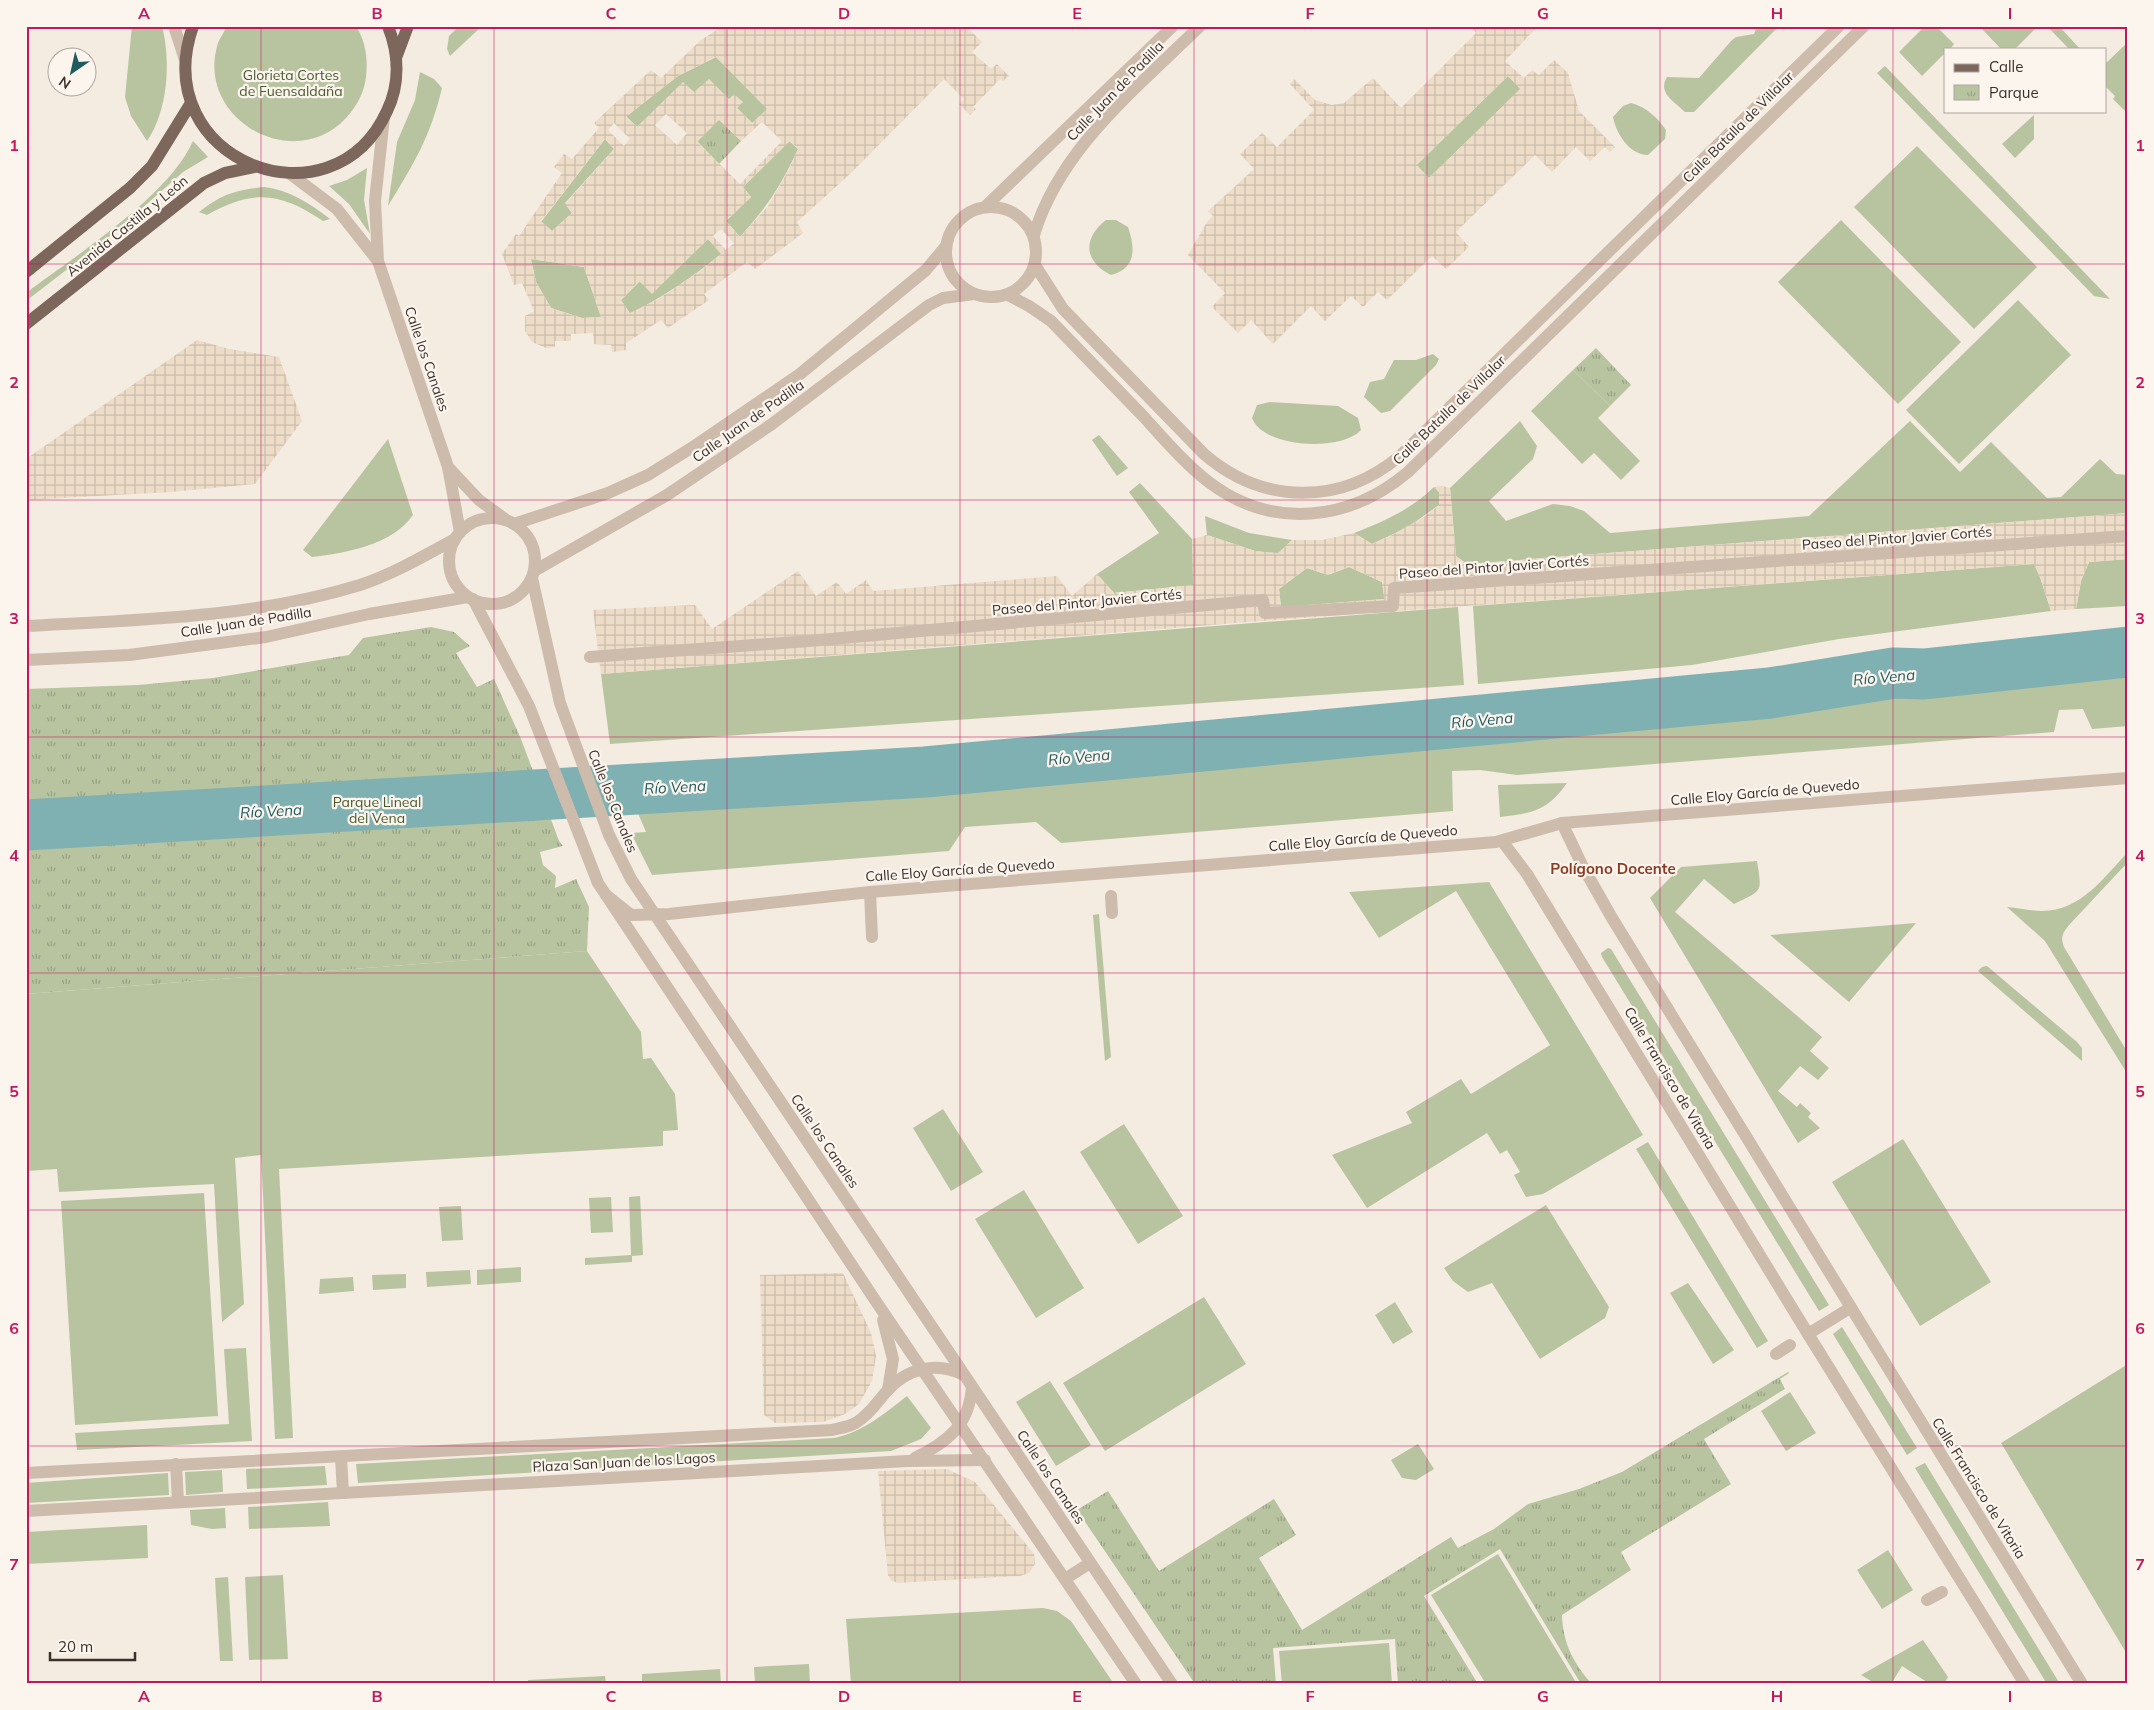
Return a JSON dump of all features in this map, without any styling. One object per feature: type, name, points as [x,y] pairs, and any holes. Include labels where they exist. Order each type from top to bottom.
[{"type":"main road","points":[[193,26],[185,60],[186,82],[191,102],[201,123],[215,142],[233,156],[254,167],[289,173],[325,168],[348,156],[369,139],[384,117],[393,94],[396,58],[408,26]]},
{"type":"main road","points":[[388,26],[396,58]]},
{"type":"main road","name":"Avenida Castilla y León","points":[[26,272],[130,188],[152,166],[191,102]]},
{"type":"main road","name":"Avenida Castilla y León","points":[[26,324],[204,184],[225,173],[254,167]]},
{"type":"street","points":[[174,26],[185,60]]},
{"type":"street","name":"Calle Juan de Padilla","points":[[986,206],[1173,26]]},
{"type":"street","name":"Calle Juan de Padilla","points":[[1034,236],[1041,211],[1059,178],[1087,139],[1200,26]]},
{"type":"street","name":"Calle Batalla de Villalar","points":[[1035,265],[1063,309],[1204,454],[1219,466],[1247,482],[1276,490],[1313,493],[1343,487],[1372,476],[1401,455],[1839,26]]},
{"type":"street","name":"Calle Batalla de Villalar","points":[[1008,295],[1029,306],[1050,321],[1189,464],[1226,494],[1250,506],[1286,514],[1304,514],[1350,505],[1374,496],[1408,472],[1864,26]]},
{"type":"street","name":"Calle los Canales","points":[[384,117],[375,201],[378,261],[448,468],[458,536]]},
{"type":"street","name":"Calle los Canales","points":[[289,173],[337,209],[378,261]]},
{"type":"street","points":[[986,206],[1006,209],[1019,216],[1034,236],[1037,250],[1035,265],[1024,284],[1008,295],[991,298],[974,294],[961,286],[952,276],[948,267],[946,246],[948,236],[956,223],[969,212],[986,206]]},
{"type":"street","name":"Calle Juan de Padilla","points":[[511,523],[608,493],[648,475],[696,445],[753,408],[815,362],[926,270],[946,246]]},
{"type":"street","name":"Calle Juan de Padilla","points":[[533,575],[667,495],[772,424],[929,305],[942,298],[974,294]]},
{"type":"street","name":"Calle los Canales","points":[[448,468],[479,500],[511,523]]},
{"type":"street","points":[[470,598],[484,604],[508,601],[519,595],[533,575],[534,554],[532,546],[522,530],[511,523],[498,519],[477,521],[458,536],[449,560],[450,571],[454,581],[470,598],[509,665],[547,750],[590,865],[606,895],[877,1303],[1136,1684]]},
{"type":"street","name":"Calle Juan de Padilla","points":[[26,626],[183,616],[279,604],[361,585],[402,568],[458,536]]},
{"type":"street","name":"Paseo del Pintor Javier Cortés","points":[[590,657],[809,641],[1263,600],[1265,614],[1393,606],[1394,588],[2128,536]]},
{"type":"street","name":"Calle los Canales","points":[[533,575],[553,679],[609,834],[631,879],[1172,1684]]},
{"type":"street","name":"Calle Juan de Padilla","points":[[26,660],[129,655],[266,636],[369,614],[470,598]]},
{"type":"street","name":"Calle Eloy García de Quevedo","points":[[606,895],[631,915],[653,914],[870,892],[1502,841],[1562,823],[2128,778]]},
{"type":"street","name":"Calle Francisco de Vitoria","points":[[1562,823],[1583,867],[1612,918],[2082,1684]]},
{"type":"street","name":"Calle Francisco de Vitoria","points":[[1502,841],[1527,874],[1808,1334],[2025,1684]]},
{"type":"street","points":[[870,892],[872,937]]},
{"type":"street","points":[[1111,896],[1112,913]]},
{"type":"street","points":[[877,1303],[890,1339],[893,1359],[888,1390]]},
{"type":"street","points":[[1808,1334],[1850,1308]]},
{"type":"street","points":[[1776,1354],[1790,1345]]},
{"type":"street","points":[[922,1368],[943,1367],[964,1375]]},
{"type":"street","name":"Plaza San Juan de los Lagos","points":[[26,1474],[176,1464],[341,1457],[832,1430],[857,1422],[876,1406],[888,1390],[922,1368]]},
{"type":"street","name":"Plaza San Juan de los Lagos","points":[[907,1461],[939,1444],[960,1424],[968,1413],[972,1387]]},
{"type":"street","points":[[341,1457],[343,1493]]},
{"type":"street","name":"Plaza San Juan de los Lagos","points":[[26,1511],[907,1461],[985,1460]]},
{"type":"street","points":[[176,1464],[178,1502]]},
{"type":"street","points":[[1065,1579],[1090,1563]]},
{"type":"street","points":[[1927,1600],[1942,1592]]},
{"type":"green space","points":[[132,26],[162,26],[165,40],[166,85],[159,115],[147,141],[131,116],[125,97]]},
{"type":"green space","name":"Glorieta Cortes de Fuensaldaña","points":[[227,26],[356,26],[364,44],[367,64],[365,83],[357,104],[346,118],[324,134],[300,141],[276,139],[253,130],[234,115],[220,94],[214,70],[218,43]]},
{"type":"green space","points":[[459,26],[482,26],[450,56],[447,49],[449,36]]},
{"type":"green space","points":[[1757,26],[1779,26],[1694,112],[1685,112],[1668,97],[1664,88],[1667,77],[1699,78],[1731,41],[1736,37],[1754,34]]},
{"type":"green space","points":[[1925,26],[1936,26],[1954,44],[1951,48],[1944,48],[1944,54],[1922,76],[1899,52]]},
{"type":"green space","points":[[1985,26],[2038,26],[2016,48],[2000,48],[1982,29]]},
{"type":"green space","points":[[2047,26],[2059,26],[2079,48],[2068,48]]},
{"type":"green space","points":[[2128,42],[2128,114],[2113,99],[2115,96],[2106,87],[2106,63]]},
{"type":"green space","points":[[716,57],[768,109],[752,123],[737,108],[742,102],[694,92],[683,83],[637,127],[626,116],[678,76]]},
{"type":"green space","points":[[1885,66],[2110,299],[2094,296],[1877,73]]},
{"type":"green space","points":[[420,72],[434,79],[442,88],[432,121],[420,150],[388,206],[397,142],[415,100]]},
{"type":"green space","points":[[1508,76],[1521,89],[1429,178],[1416,165]]},
{"type":"green space","points":[[1631,103],[1651,113],[1666,130],[1665,139],[1648,155],[1641,154],[1629,147],[1617,130],[1613,117],[1623,106]]},
{"type":"green space","points":[[2034,115],[2034,139],[2015,158],[2002,144]]},
{"type":"green space","points":[[719,119],[741,141],[719,164],[697,141]]},
{"type":"green space","points":[[605,139],[614,149],[565,203],[572,213],[552,231],[541,222]]},
{"type":"green space","points":[[193,141],[208,157],[183,172],[113,234],[26,301],[26,293],[143,204],[181,162]]},
{"type":"green space","points":[[789,141],[798,149],[792,162],[773,196],[740,237],[726,221],[751,197],[743,187]]},
{"type":"green space","points":[[1917,146],[2037,267],[1974,329],[1854,207]]},
{"type":"green space","points":[[367,168],[364,200],[370,234],[349,204],[329,186],[347,180]]},
{"type":"green space","points":[[264,187],[282,191],[299,198],[330,219],[323,221],[293,204],[266,197],[238,201],[207,215],[199,212],[229,194]]},
{"type":"green space","points":[[1106,220],[1116,220],[1128,227],[1133,250],[1130,262],[1126,268],[1111,275],[1095,263],[1089,249],[1093,234]]},
{"type":"green space","points":[[1841,220],[1961,342],[1898,404],[1778,282]]},
{"type":"green space","points":[[708,239],[722,253],[678,286],[630,314],[621,300],[640,281],[652,293]]},
{"type":"green space","points":[[531,259],[584,267],[601,317],[582,318],[551,308],[536,282]]},
{"type":"green space","points":[[2018,300],[2071,355],[1959,464],[1906,410]]},
{"type":"green space","points":[[1596,348],[1631,385],[1610,406],[1573,370]]},
{"type":"green space","points":[[1433,354],[1439,359],[1436,365],[1390,411],[1381,413],[1364,397],[1370,382],[1384,379],[1394,360],[1416,360]]},
{"type":"green space","points":[[1573,370],[1610,406],[1598,418],[1640,461],[1621,480],[1594,453],[1582,464],[1531,411]]},
{"type":"green space","points":[[1270,402],[1338,406],[1358,418],[1361,430],[1351,437],[1337,442],[1303,444],[1286,441],[1271,436],[1259,428],[1252,418],[1257,405]]},
{"type":"green space","points":[[1520,421],[1537,446],[1533,459],[1489,501],[1506,521],[1553,504],[1570,506],[1584,511],[1610,533],[1809,516],[1910,421],[1960,472],[1991,442],[2047,498],[2061,497],[2100,459],[2116,474],[2128,475],[2128,513],[1467,564],[1456,556],[1450,488]]},
{"type":"green space","points":[[1099,435],[1128,468],[1117,476],[1092,440]]},
{"type":"green space","points":[[388,439],[413,515],[393,534],[367,546],[312,557],[303,550]]},
{"type":"green space","points":[[1140,483],[1192,539],[1194,585],[1114,593],[1097,574],[1159,533],[1129,492]]},
{"type":"green space","points":[[1434,487],[1439,492],[1439,505],[1408,527],[1372,544],[1354,533],[1397,514],[1416,502]]},
{"type":"green space","points":[[1205,516],[1249,533],[1292,540],[1278,554],[1255,551],[1207,535]]},
{"type":"green space","points":[[2128,559],[2128,606],[2076,609],[2081,581],[2089,562]]},
{"type":"green space","points":[[2034,564],[2051,611],[1839,639],[1692,665],[1478,684],[1473,606]]},
{"type":"green space","points":[[1349,567],[1382,582],[1385,599],[1281,607],[1279,589],[1307,568],[1328,575]]},
{"type":"green space","points":[[1458,607],[1464,685],[610,744],[601,674]]},
{"type":"green space","name":"Parque Lineal del Vena","points":[[431,627],[454,632],[470,646],[456,653],[477,687],[494,679],[521,739],[559,841],[563,846],[540,852],[543,865],[556,876],[555,888],[576,879],[589,907],[587,951],[26,994],[26,689],[138,685],[213,678],[349,655],[363,638]]},
{"type":"green space","points":[[2128,674],[2128,726],[2092,729],[2083,709],[2059,710],[2054,732],[1517,775],[1480,770],[1452,771],[1453,811],[1061,843],[1036,822],[965,827],[949,851],[652,875],[631,833],[646,832],[637,811],[1102,775],[1574,731],[1592,722],[1627,713]]},
{"type":"green space","points":[[1567,783],[1553,800],[1546,805],[1530,812],[1500,817],[1498,785]]},
{"type":"green space","points":[[2128,852],[2128,862],[2068,927],[2064,932],[2062,940],[2064,947],[2128,1053],[2128,1075],[2045,941],[2007,907],[2042,911],[2069,905],[2091,891]]},
{"type":"green space","points":[[1757,861],[1760,885],[1751,896],[1734,904],[1704,879],[1675,912],[1822,1037],[1810,1051],[1829,1068],[1818,1080],[1800,1066],[1778,1091],[1797,1107],[1800,1103],[1811,1113],[1808,1117],[1820,1128],[1798,1143],[1650,898],[1681,867]]},
{"type":"green space","points":[[1489,882],[1643,1135],[1543,1194],[1526,1197],[1514,1175],[1520,1172],[1507,1150],[1500,1154],[1487,1133],[1367,1208],[1332,1155],[1412,1123],[1406,1112],[1461,1079],[1471,1094],[1550,1045],[1456,891],[1379,938],[1349,892]]},
{"type":"green space","points":[[1099,914],[1111,1057],[1105,1061],[1093,915]]},
{"type":"green space","points":[[1916,923],[1849,1002],[1770,935]]},
{"type":"green space","points":[[1608,948],[1611,949],[1829,1305],[1819,1311],[1602,957],[1601,953]]},
{"type":"green space","points":[[587,951],[641,1032],[643,1059],[651,1058],[675,1094],[678,1130],[663,1131],[663,1146],[279,1169],[293,1438],[275,1439],[261,1155],[235,1158],[244,1304],[222,1322],[214,1184],[59,1192],[57,1169],[26,1171],[26,994]]},
{"type":"green space","points":[[1987,966],[2077,1042],[2082,1048],[2082,1061],[1978,971],[1982,967]]},
{"type":"green space","points":[[943,1109],[983,1172],[951,1191],[913,1128]]},
{"type":"green space","points":[[1124,1124],[1183,1216],[1138,1244],[1080,1152]]},
{"type":"green space","points":[[1903,1139],[1991,1282],[1920,1326],[1832,1182]]},
{"type":"green space","points":[[1648,1142],[1768,1341],[1757,1348],[1636,1149]]},
{"type":"green space","points":[[1024,1190],[1084,1288],[1036,1318],[975,1219]]},
{"type":"green space","points":[[204,1193],[218,1416],[75,1425],[61,1201]]},
{"type":"green space","points":[[640,1196],[643,1255],[632,1256],[632,1262],[585,1265],[585,1258],[631,1255],[629,1197]]},
{"type":"green space","points":[[611,1197],[613,1232],[591,1233],[589,1198]]},
{"type":"green space","points":[[1546,1205],[1609,1307],[1605,1318],[1540,1359],[1492,1283],[1468,1292],[1453,1281],[1444,1268]]},
{"type":"green space","points":[[461,1206],[463,1240],[442,1241],[439,1207]]},
{"type":"green space","points":[[521,1267],[521,1282],[477,1285],[477,1270]]},
{"type":"green space","points":[[470,1270],[471,1284],[427,1287],[426,1272]]},
{"type":"green space","points":[[406,1274],[406,1288],[373,1290],[372,1275]]},
{"type":"green space","points":[[353,1277],[354,1291],[319,1294],[320,1279]]},
{"type":"green space","points":[[1688,1283],[1734,1350],[1713,1364],[1670,1293]]},
{"type":"green space","points":[[1204,1297],[1246,1364],[1105,1451],[1063,1383]]},
{"type":"green space","points":[[1395,1302],[1413,1332],[1393,1344],[1375,1315]]},
{"type":"green space","points":[[1842,1327],[1917,1448],[1907,1455],[1833,1334]]},
{"type":"green space","points":[[246,1348],[252,1441],[77,1450],[75,1433],[229,1424],[224,1349]]},
{"type":"green space","points":[[2128,1364],[2128,1656],[2001,1443]]},
{"type":"green space","points":[[1788,1372],[1780,1379],[1785,1389],[1704,1439],[1731,1484],[1621,1552],[1631,1570],[1562,1615],[1564,1635],[1570,1652],[1579,1668],[1592,1684],[1581,1684],[1500,1549],[1424,1596],[1478,1684],[1398,1684],[1395,1639],[1273,1648],[1276,1684],[1195,1684],[1077,1510],[1108,1491],[1159,1571],[1274,1499],[1296,1535],[1259,1558],[1302,1630],[1451,1537],[1458,1548],[1494,1529],[1528,1504],[1579,1489],[1622,1472]]},
{"type":"green space","points":[[1050,1381],[1091,1445],[1056,1466],[1016,1402]]},
{"type":"green space","points":[[1790,1392],[1816,1433],[1786,1451],[1761,1411]]},
{"type":"green space","points":[[907,1396],[931,1428],[921,1439],[891,1451],[358,1483],[356,1464],[834,1438],[864,1427]]},
{"type":"green space","points":[[1418,1444],[1434,1469],[1416,1480],[1402,1478],[1391,1460]]},
{"type":"green space","points":[[1925,1463],[2060,1684],[2047,1684],[1915,1468]]},
{"type":"green space","points":[[325,1466],[327,1485],[247,1489],[246,1469]]},
{"type":"green space","points":[[222,1470],[223,1492],[186,1495],[185,1472]]},
{"type":"green space","points":[[168,1473],[169,1495],[26,1503],[26,1483]]},
{"type":"green space","points":[[328,1502],[330,1526],[249,1529],[248,1507]]},
{"type":"green space","points":[[225,1508],[226,1528],[212,1529],[191,1525],[190,1510]]},
{"type":"green space","points":[[147,1525],[148,1558],[26,1564],[26,1532]]},
{"type":"green space","points":[[1888,1550],[1913,1590],[1882,1609],[1857,1570]]},
{"type":"green space","points":[[1498,1554],[1577,1684],[1486,1684],[1431,1595]]},
{"type":"green space","points":[[283,1575],[288,1659],[249,1660],[245,1577]]},
{"type":"green space","points":[[228,1577],[233,1661],[220,1661],[215,1578]]},
{"type":"green space","points":[[1043,1608],[1057,1611],[1071,1621],[1114,1684],[851,1684],[846,1619]]},
{"type":"green space","points":[[1923,1640],[1948,1677],[1944,1684],[1930,1684],[1902,1666],[1891,1684],[1876,1684],[1861,1675]]},
{"type":"green space","points":[[1389,1643],[1392,1684],[1282,1684],[1279,1651]]},
{"type":"green space","points":[[809,1664],[810,1684],[755,1684],[754,1667]]},
{"type":"green space","points":[[720,1669],[721,1684],[642,1684],[642,1674]]},
{"type":"green space","points":[[605,1676],[606,1684],[528,1684],[528,1680]]},
{"type":"shaded area","points":[[723,26],[768,26],[772,30],[775,26],[966,26],[982,42],[972,52],[991,69],[997,64],[1009,76],[1003,81],[1000,79],[973,107],[976,109],[970,115],[959,104],[964,99],[944,79],[850,174],[797,222],[803,233],[755,269],[747,262],[704,294],[709,300],[668,328],[661,320],[626,343],[626,350],[612,352],[611,345],[594,344],[593,333],[571,334],[571,341],[555,341],[555,347],[546,348],[532,342],[525,331],[525,316],[534,311],[522,283],[514,285],[502,254],[516,234],[519,236],[562,173],[554,167],[564,154],[572,159],[599,128],[594,123],[651,70],[661,78],[701,40]],"holes":[[[716,57],[767,109],[752,123],[737,108],[743,102],[734,94],[729,99],[709,79],[694,92],[683,82],[637,127],[626,117],[678,76]],[[666,114],[687,133],[677,145],[655,125]],[[719,120],[741,141],[762,122],[782,141],[740,184],[697,142]],[[614,123],[630,139],[624,146],[608,130]],[[605,139],[614,149],[565,204],[572,213],[552,231],[541,221]],[[790,141],[798,149],[789,169],[768,206],[740,237],[726,221],[751,197],[743,187]],[[721,229],[734,243],[726,250],[713,236]],[[708,239],[721,254],[700,271],[658,299],[630,313],[621,300],[639,281],[652,294]],[[531,259],[584,267],[601,317],[582,318],[551,308],[536,282]]]},
{"type":"shaded area","points":[[1470,26],[1538,26],[1505,61],[1524,78],[1532,70],[1539,75],[1554,60],[1568,73],[1579,111],[1615,147],[1610,152],[1605,147],[1590,161],[1576,147],[1552,172],[1535,155],[1456,232],[1469,247],[1446,269],[1432,256],[1387,300],[1378,292],[1363,307],[1351,296],[1325,321],[1311,306],[1273,344],[1251,320],[1238,333],[1212,307],[1225,293],[1188,255],[1207,222],[1213,216],[1208,211],[1254,169],[1240,154],[1262,133],[1277,147],[1314,110],[1290,84],[1294,79],[1315,100],[1332,105],[1344,103],[1373,78],[1401,108],[1476,33]],"holes":[[[1508,76],[1520,89],[1429,178],[1417,165]]]},
{"type":"shaded area","points":[[197,340],[229,349],[279,357],[302,421],[255,484],[171,492],[26,500],[26,459]]},
{"type":"shaded area","points":[[1443,486],[1450,488],[1456,556],[1467,564],[2128,513],[2128,559],[2089,562],[2081,581],[2076,609],[2051,611],[2034,564],[1248,622],[601,674],[593,610],[695,605],[712,629],[798,571],[816,596],[837,582],[846,594],[866,580],[873,591],[1057,576],[1072,596],[1097,574],[1114,593],[1193,585],[1192,539],[1207,535],[1255,551],[1278,553],[1292,540],[1322,540],[1354,533],[1372,544],[1427,515],[1439,505],[1439,492],[1434,487]],"holes":[[[1349,567],[1382,582],[1384,599],[1281,607],[1279,589],[1307,568],[1328,575]]]},
{"type":"shaded area","points":[[843,1273],[871,1333],[876,1356],[872,1381],[859,1404],[845,1414],[823,1422],[775,1423],[764,1415],[760,1275]]},
{"type":"shaded area","points":[[947,1469],[975,1482],[1034,1554],[1035,1564],[1029,1573],[1020,1576],[897,1583],[891,1580],[888,1575],[878,1471]]},
{"type":"waterway","name":"Río Vena","points":[[26,825],[925,772],[1770,693],[1894,673],[1924,674],[2128,652]]},
{"type":"district","name":"Polígono Docente","points":[[1613,868]]}]
